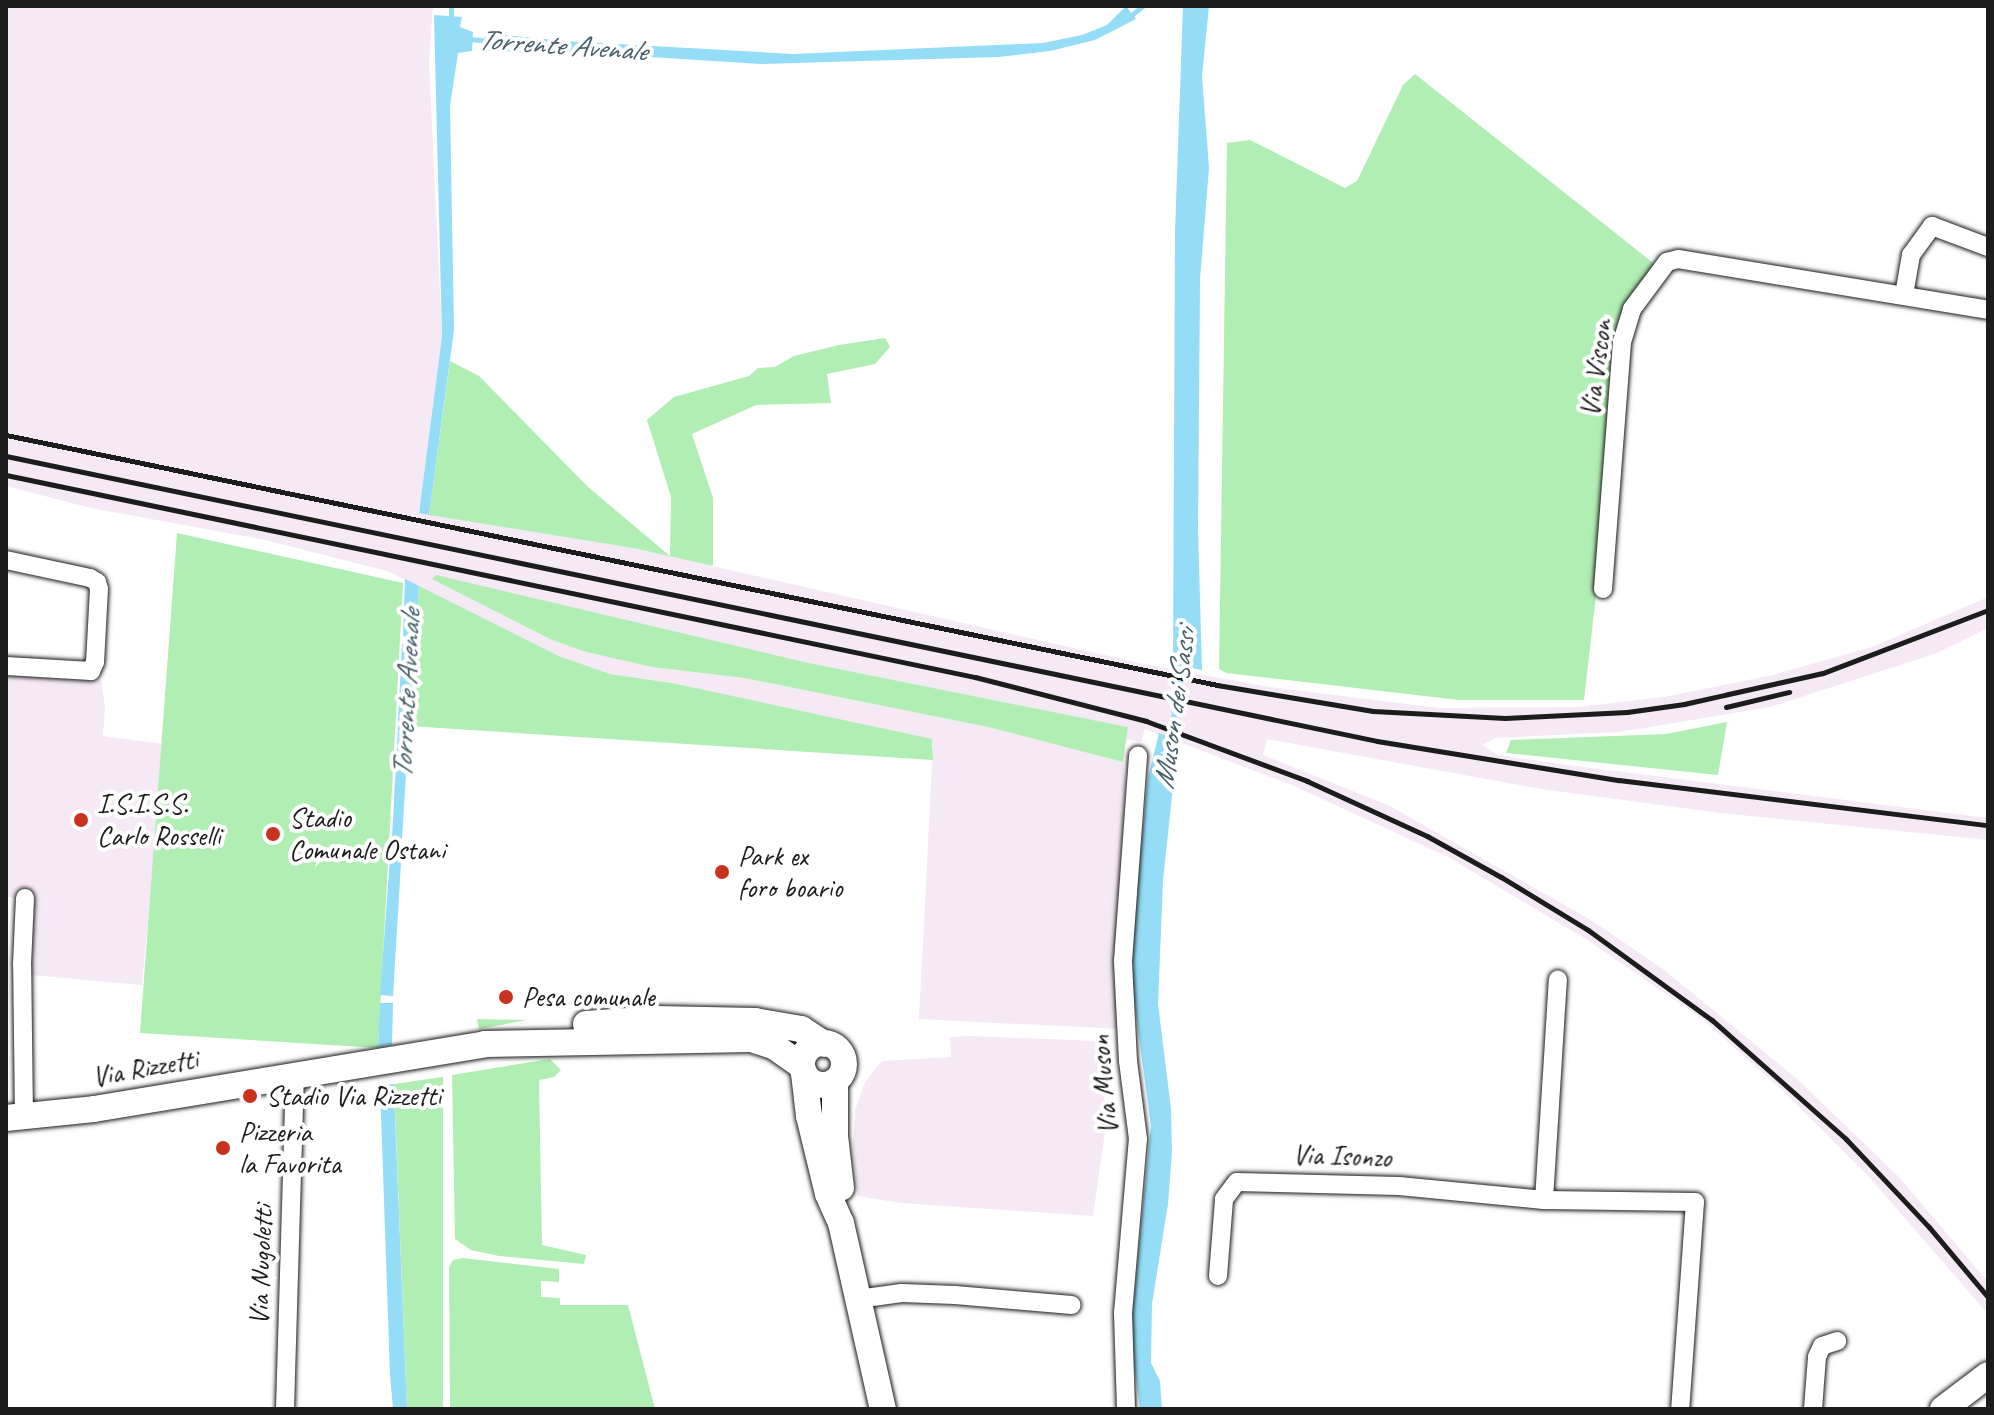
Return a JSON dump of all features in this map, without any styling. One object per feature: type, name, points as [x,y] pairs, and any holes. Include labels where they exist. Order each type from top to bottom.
[{"type":"street","points":[[1904,295],[1911,255],[1932,226],[1988,247]]},
{"type":"street","name":"Via Viscon","points":[[1603,589],[1622,342],[1632,309],[1667,262],[1678,259],[1988,310]]},
{"type":"street","points":[[6,560],[97,582],[95,659],[89,672],[6,666]]},
{"type":"street","name":"Via Muson","points":[[1126,1409],[1123,1313],[1138,1139],[1128,1061],[1123,961],[1138,756]]},
{"type":"street","points":[[15,1117],[25,898]]},
{"type":"street","points":[[1544,1200],[1558,979]]},
{"type":"street","points":[[485,1044],[517,1032],[630,1020],[707,1020],[785,1025],[810,1033],[824,1044],[833,1046],[842,1056],[843,1069],[835,1081],[841,1223]]},
{"type":"street","points":[[666,1039],[678,1030],[701,1029],[707,1020]]},
{"type":"street","points":[[707,1020],[713,1029],[761,1034],[816,1084],[835,1081]]},
{"type":"street","points":[[485,1044],[751,1039],[771,1046]]},
{"type":"street","name":"Via Rizzetti","points":[[15,1117],[94,1109],[485,1044]]},
{"type":"street","points":[[824,1044],[808,1049],[803,1069],[807,1109],[822,1168],[841,1223],[883,1409]]},
{"type":"street","name":"Via Nugoletti","points":[[285,1409],[295,1074]]},
{"type":"street","name":"Via Isonzo","points":[[1218,1276],[1224,1199],[1237,1182],[1399,1186],[1544,1200],[1695,1202],[1680,1409]]},
{"type":"street","points":[[858,1299],[902,1293],[942,1294],[1072,1305]]},
{"type":"street","points":[[1813,1409],[1817,1357],[1822,1346],[1837,1341]]},
{"type":"street","points":[[1943,1409],[1988,1375]]},
{"type":"shaded area","points":[[6,6],[433,6],[429,62],[442,336],[419,513],[633,548],[1144,664],[1269,687],[1439,708],[1577,707],[1664,697],[1773,675],[1872,647],[1988,597],[1988,628],[1937,653],[1770,707],[1620,732],[1495,738],[1482,745],[1498,755],[1552,763],[1988,818],[1988,840],[1721,813],[1541,789],[1267,739],[1263,755],[1390,806],[1591,920],[1663,969],[1796,1078],[1899,1177],[1988,1282],[1988,1314],[1870,1178],[1783,1091],[1701,1018],[1589,941],[1450,858],[1292,785],[1145,729],[1141,742],[1126,739],[1128,727],[804,662],[433,579],[552,640],[586,652],[652,667],[744,678],[988,727],[1123,762],[1125,791],[1118,928],[1121,1029],[919,1019],[933,744],[672,683],[610,674],[559,656],[387,571],[265,540],[91,508],[6,486]]},
{"type":"shaded area","name":"I.S.I.S.S. Carlo Rosselli","points":[[6,672],[101,679],[105,708],[103,736],[164,744],[142,985],[31,975],[33,903],[6,896]]},
{"type":"shaded area","points":[[950,1037],[1097,1041],[1103,1050],[1105,1132],[1093,1216],[901,1203],[858,1196],[853,1147],[855,1110],[865,1082],[882,1061],[951,1057]]},
{"type":"green space","points":[[1415,74],[1657,266],[1629,308],[1584,700],[1459,700],[1226,673],[1219,669],[1227,143],[1250,140],[1345,188],[1357,181],[1403,85]]},
{"type":"green space","points":[[885,338],[890,347],[875,364],[827,374],[831,403],[756,405],[692,434],[713,498],[713,566],[633,548],[429,515],[450,361],[479,376],[588,487],[670,556],[671,497],[647,420],[674,397],[749,376],[758,368],[775,367],[794,356],[839,345]]},
{"type":"green space","name":"Stadio Comunale Ostani","points":[[177,533],[403,583],[378,1048],[140,1033]]},
{"type":"green space","points":[[436,575],[804,662],[1128,727],[1123,762],[988,727],[744,678],[652,667],[586,652],[552,640],[432,579]]},
{"type":"green space","points":[[419,586],[559,656],[610,674],[672,683],[932,739],[933,760],[409,726]]},
{"type":"green space","points":[[1727,722],[1718,775],[1506,753],[1511,740],[1666,734]]},
{"type":"green space","points":[[477,1019],[527,1020],[479,1029]]},
{"type":"green space","points":[[550,1059],[561,1070],[554,1077],[539,1080],[542,1245],[586,1255],[584,1264],[499,1256],[471,1250],[455,1239],[452,1075]]},
{"type":"green space","points":[[443,1077],[443,1409],[407,1409],[394,1084]]},
{"type":"green space","points":[[463,1258],[559,1269],[559,1282],[541,1281],[541,1297],[560,1298],[560,1305],[628,1305],[655,1409],[450,1409],[449,1267],[453,1260]]},
{"type":"water","points":[[1126,6],[1136,19],[1095,40],[1050,51],[999,57],[761,64],[586,53],[483,51],[486,33],[564,41],[793,54],[1043,43],[1082,35],[1107,25]]},
{"type":"water","points":[[1183,6],[1209,6],[1202,76],[1209,168],[1200,280],[1198,529],[1202,670],[1173,665],[1175,232]]},
{"type":"water","points":[[434,15],[462,17],[460,27],[473,32],[472,51],[458,53],[450,106],[454,330],[429,515],[419,513],[442,336]]},
{"type":"water","points":[[405,579],[419,586],[415,638],[403,636]]},
{"type":"water","points":[[402,644],[415,645],[409,723],[398,722]]},
{"type":"water","points":[[398,726],[409,727],[402,839],[392,838]]},
{"type":"water","points":[[1159,733],[1178,739],[1163,881],[1158,1004],[1171,1109],[1172,1152],[1168,1204],[1152,1304],[1151,1363],[1160,1381],[1162,1409],[1140,1409],[1130,1335],[1151,1126],[1133,993],[1133,926],[1148,777]]},
{"type":"water","points":[[391,844],[402,846],[393,996],[380,995]]},
{"type":"water","points":[[380,1003],[393,1003],[392,1045],[378,1048]]},
{"type":"water","points":[[394,1084],[407,1409],[393,1409],[390,1375],[380,1085]]},
{"type":"waterway","points":[[451,6],[451,21]]},
{"type":"waterway","name":"Torrente Avenale","points":[[1130,16],[1143,6]]},
{"type":"waterway","name":"Torrente Avenale","points":[[469,39],[491,41]]},
{"type":"waterway","name":"Muson dei Sassi","points":[[1169,740],[1183,664]]},
{"type":"railway","points":[[6,435],[1217,685],[1373,711],[1505,718],[1627,712],[1684,704],[1823,673],[1988,610]]},
{"type":"railway","points":[[6,456],[1377,741],[1619,780],[1988,825]]},
{"type":"railway","points":[[6,475],[975,677],[1146,721],[1307,781],[1427,836],[1501,877],[1588,930],[1712,1020],[1846,1139],[1929,1227],[1988,1297]]},
{"type":"railway","points":[[1726,707],[1789,692]]},
{"type":"place","name":"I.S.I.S.S. Carlo Rosselli","points":[[81,820]]},
{"type":"place","name":"Stadio Comunale Ostani","points":[[273,834]]},
{"type":"place","name":"Park ex foro boario","points":[[722,872]]},
{"type":"place","name":"Pesa comunale","points":[[506,997]]},
{"type":"place","name":"Stadio Via Rizzetti","points":[[250,1096]]},
{"type":"place","name":"Pizzeria la Favorita","points":[[223,1148]]}]
